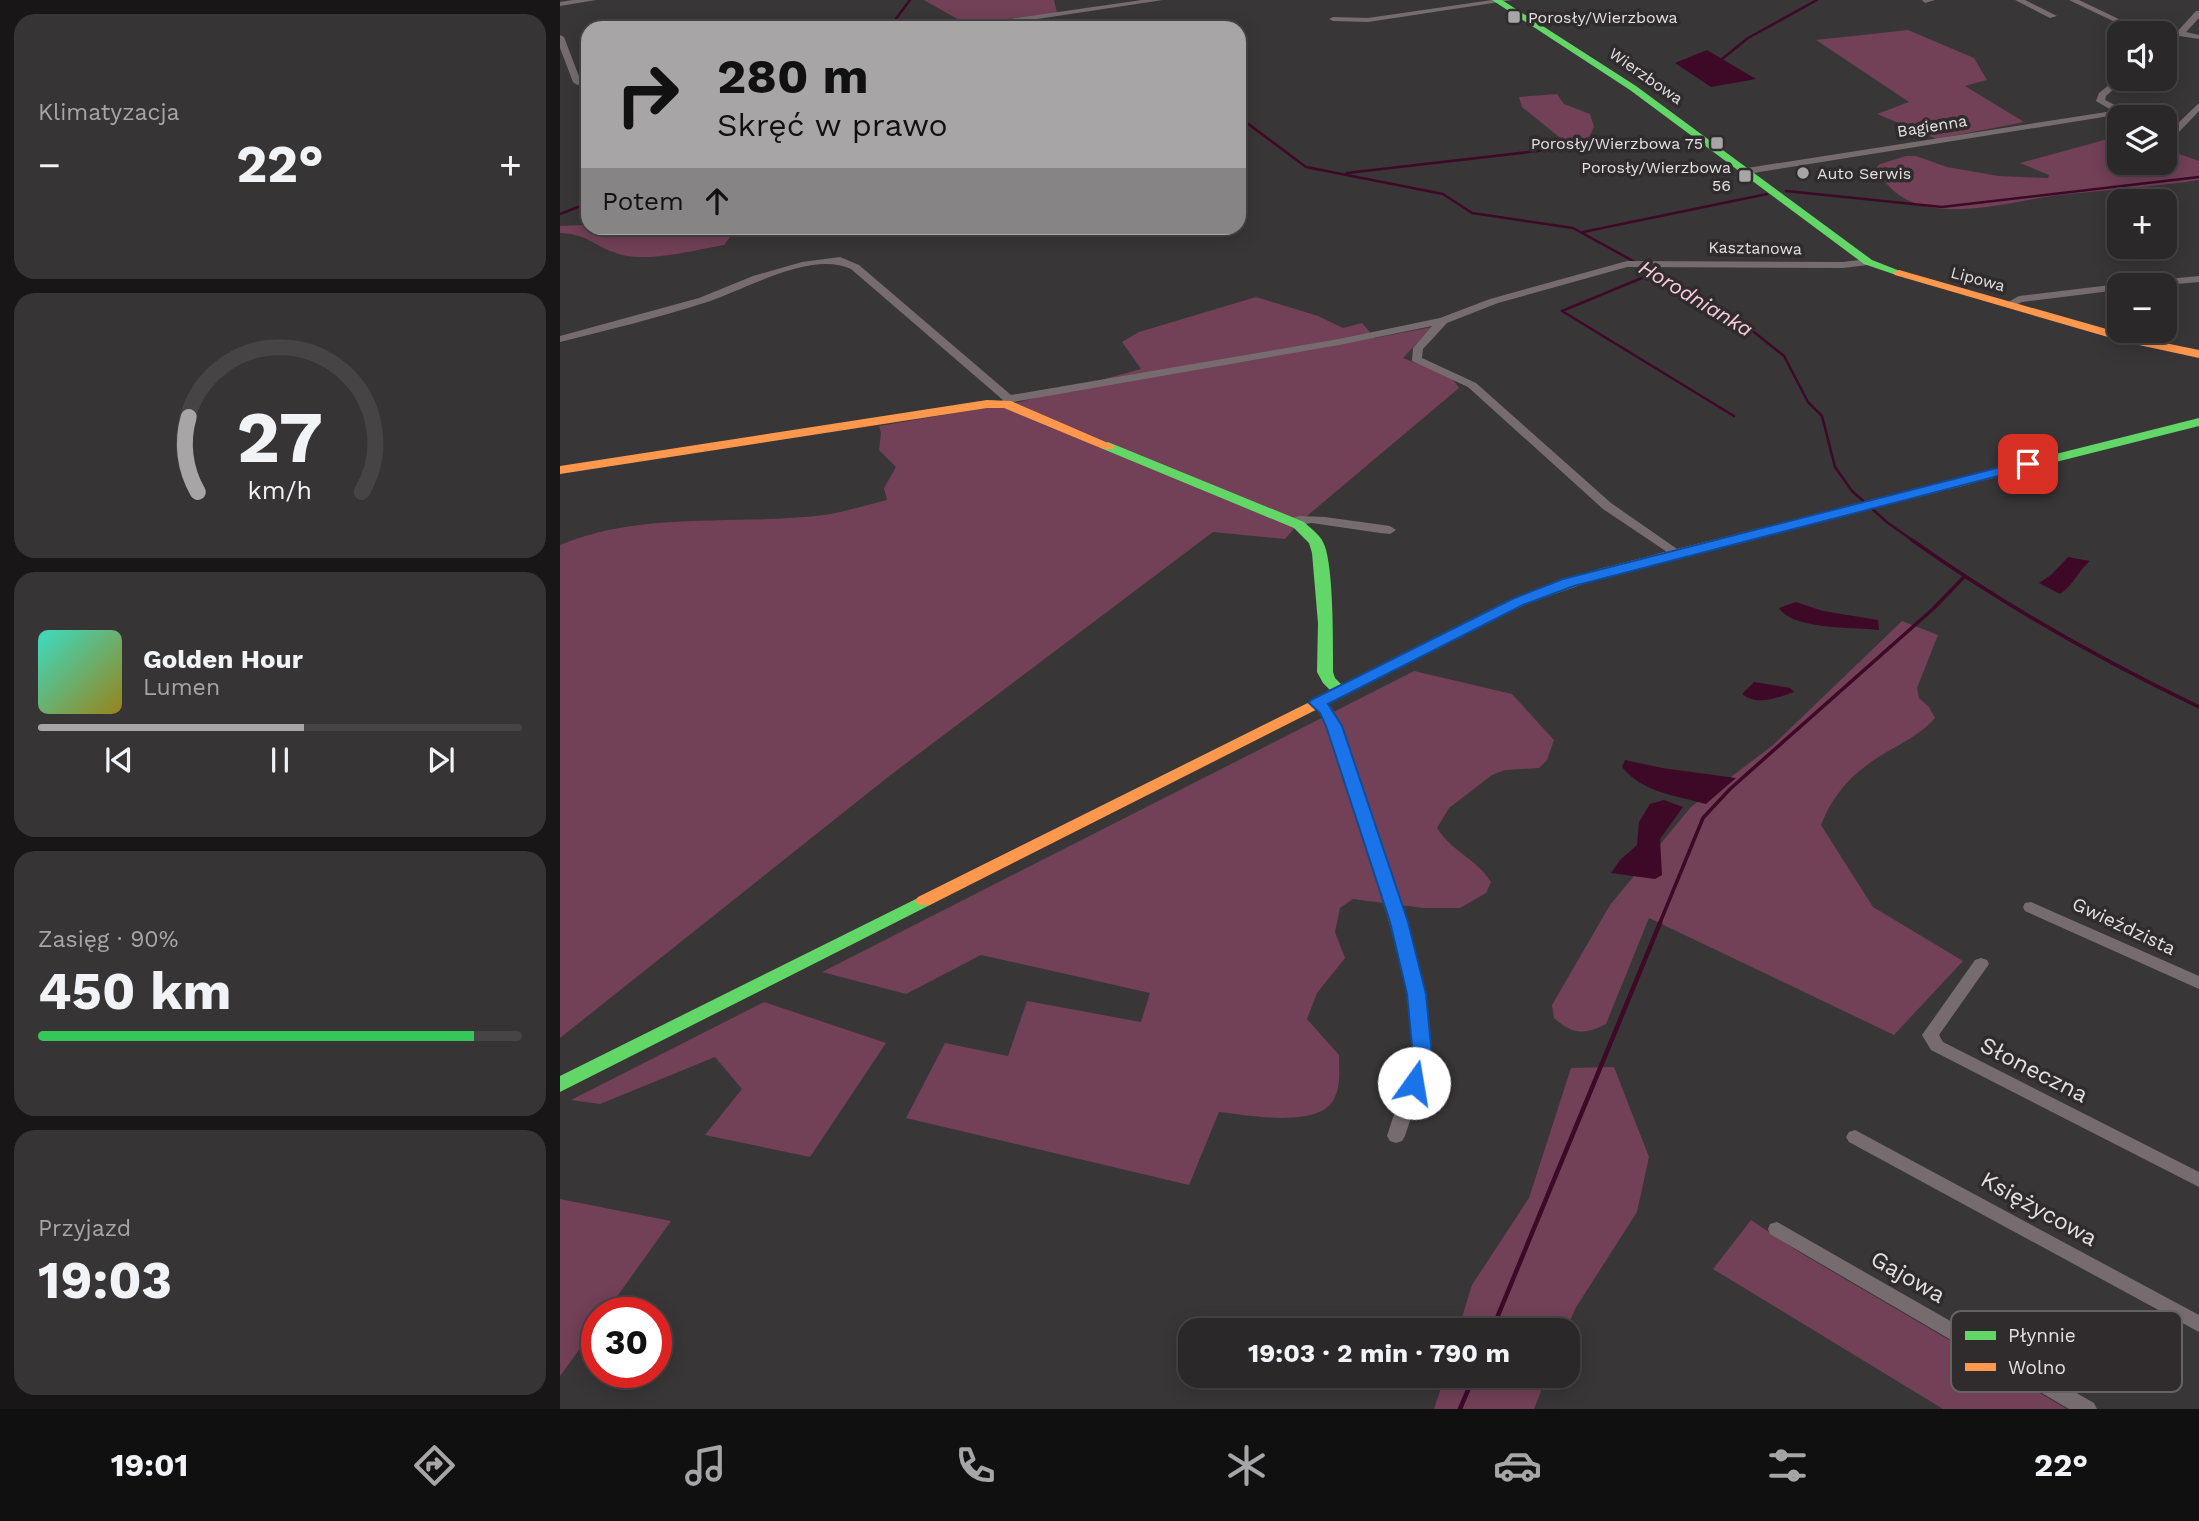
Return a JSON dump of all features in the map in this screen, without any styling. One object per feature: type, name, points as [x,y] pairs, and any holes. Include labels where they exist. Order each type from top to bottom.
[{"type":"street","points":[[560,4],[592,0]]},
{"type":"street","points":[[1010,21],[1159,0]]},
{"type":"street","points":[[1333,19],[1368,20],[1501,0]]},
{"type":"street","name":"Wierzbowa","points":[[1501,0],[1622,80],[1771,188]]},
{"type":"street","points":[[2019,0],[2053,16]]},
{"type":"street","points":[[2073,0],[2118,21]]},
{"type":"street","points":[[2180,34],[2199,13]]},
{"type":"street","points":[[2177,35],[2199,37]]},
{"type":"street","points":[[560,37],[577,82],[581,81]]},
{"type":"street","points":[[2107,91],[2099,98],[2107,106]]},
{"type":"street","points":[[2177,129],[2199,106]]},
{"type":"street","name":"Bagienna","points":[[1747,171],[2107,114]]},
{"type":"street","name":"Lipowa","points":[[1771,188],[1868,262],[1916,280],[2153,345],[2199,354]]},
{"type":"street","points":[[560,339],[703,300],[768,274],[825,260],[840,260],[855,267],[1007,401],[1292,522],[1309,534],[1319,552],[1325,623],[1325,672],[1328,680],[1340,691]]},
{"type":"street","name":"Kasztanowa","points":[[1007,401],[1443,321],[1494,301],[1637,263],[1843,265],[1868,262]]},
{"type":"street","points":[[2177,281],[2199,279]]},
{"type":"street","points":[[2008,305],[2020,299],[2107,288]]},
{"type":"street","points":[[1443,321],[1418,348],[1416,359],[1472,385],[1606,506],[1676,554]]},
{"type":"street","points":[[560,470],[1007,401]]},
{"type":"street","points":[[560,1085],[1518,602],[1569,583],[1676,554],[2199,422]]},
{"type":"street","points":[[1292,522],[1305,517],[1353,527],[1390,530]]},
{"type":"street","points":[[1317,703],[1326,710],[1334,726],[1399,922],[1417,994],[1422,1056],[1396,1136]]},
{"type":"street","name":"Gwieździsta","points":[[2032,907],[2199,983]]},
{"type":"street","name":"Słoneczna","points":[[1981,964],[1930,1035],[1937,1046],[2199,1180]]},
{"type":"street","name":"Księżycowa","points":[[1855,1137],[2175,1311]]},
{"type":"street","name":"Gajowa","points":[[1777,1229],[1951,1330]]},
{"type":"street","name":"Księżycowa","points":[[2182,1315],[2199,1324]]},
{"type":"street","name":"Gajowa","points":[[2058,1392],[2087,1409]]},
{"type":"shaded area","points":[[924,0],[1054,0],[1057,13],[991,21],[961,21]]},
{"type":"shaded area","points":[[1908,30],[1974,58],[1987,80],[1965,86],[2024,122],[1937,139],[1877,114],[1909,102],[1816,40]]},
{"type":"shaded area","points":[[1707,50],[1756,79],[1711,87],[1675,63]]},
{"type":"shaded area","points":[[1557,94],[1564,104],[1590,114],[1594,127],[1589,137],[1572,144],[1564,141],[1522,107],[1519,97]]},
{"type":"shaded area","points":[[2107,139],[2107,175],[2177,175],[2177,153],[2199,161],[2199,180],[2059,195],[1986,207],[1933,208],[1910,201],[1891,188],[1877,167],[1906,156],[1916,156],[1947,167],[1998,176],[2048,178],[2049,175],[2020,163]]},
{"type":"shaded area","points":[[581,225],[581,235],[732,235],[724,245],[655,257],[640,257],[616,253],[584,238],[560,233],[560,226]]},
{"type":"shaded area","points":[[1256,297],[1318,316],[1343,328],[1362,323],[1375,338],[1432,327],[1403,358],[1451,377],[1459,388],[1301,521],[1285,539],[1213,532],[888,777],[560,1038],[560,545],[624,527],[824,515],[887,500],[884,488],[896,467],[879,450],[879,426],[1020,402],[1141,369],[1122,342],[1139,332]]},
{"type":"shaded area","points":[[2068,557],[2090,561],[2065,590],[2060,594],[2039,583],[2051,575]]},
{"type":"shaded area","points":[[1796,602],[1823,611],[1878,620],[1879,630],[1810,624],[1786,615],[1779,608]]},
{"type":"shaded area","points":[[1902,621],[1938,635],[1917,688],[1919,698],[1929,707],[1935,718],[1920,732],[1852,777],[1834,799],[1821,825],[1873,907],[1963,961],[1894,1035],[1649,918],[1606,1024],[1579,1032],[1567,1028],[1554,1018],[1552,1005],[1610,905],[1691,807],[1772,746]]},
{"type":"shaded area","points":[[1414,671],[1512,694],[1554,740],[1547,760],[1539,768],[1505,770],[1492,775],[1449,808],[1437,828],[1450,844],[1485,874],[1491,882],[1486,893],[1460,908],[1423,908],[1353,899],[1340,908],[1335,932],[1345,958],[1317,993],[1307,1019],[1339,1055],[1338,1089],[1326,1108],[1314,1114],[1281,1118],[1219,1112],[1189,1185],[906,1118],[945,1043],[1008,1056],[1027,1001],[1141,1022],[1150,993],[981,955],[906,994],[822,972]]},
{"type":"shaded area","points":[[1754,682],[1790,688],[1794,692],[1767,700],[1754,700],[1742,694]]},
{"type":"shaded area","points":[[1625,760],[1736,778],[1706,804],[1650,788],[1630,776],[1622,767]]},
{"type":"shaded area","points":[[1664,800],[1683,807],[1660,839],[1662,875],[1655,879],[1611,873],[1620,860],[1637,845],[1639,822],[1650,804]]},
{"type":"shaded area","points":[[764,1002],[886,1043],[810,1157],[705,1135],[742,1089],[715,1057],[600,1104],[571,1100]]},
{"type":"shaded area","points":[[1614,1067],[1649,1157],[1637,1212],[1571,1318],[1462,1318],[1472,1285],[1529,1198],[1571,1068]]},
{"type":"shaded area","points":[[560,1199],[671,1221],[617,1297],[581,1297],[581,1347],[560,1376]]},
{"type":"shaded area","points":[[1751,1220],[1799,1252],[1951,1341],[1951,1392],[2038,1392],[2067,1409],[1943,1409],[1713,1269]]},
{"type":"shaded area","points":[[1441,1388],[1542,1388],[1534,1409],[1434,1409]]},
{"type":"waterway","points":[[894,21],[910,0]]},
{"type":"waterway","points":[[1722,59],[1748,38],[1817,0]]},
{"type":"waterway","name":"Horodnianka","points":[[1246,122],[1306,167],[1443,194],[1472,213],[1573,228],[1635,262]]},
{"type":"waterway","points":[[1347,173],[1564,148]]},
{"type":"waterway","points":[[1786,191],[1942,207],[2199,177]]},
{"type":"waterway","points":[[1583,232],[1767,194]]},
{"type":"waterway","name":"Horodnianka","points":[[560,214],[581,206]]},
{"type":"waterway","name":"Horodnianka","points":[[1642,266],[1734,316],[1784,356],[1808,402],[1822,416],[1835,467],[1852,491],[1888,523],[1915,542]]},
{"type":"waterway","points":[[1654,273],[1562,311],[1734,416]]},
{"type":"waterway","name":"Horodnianka","points":[[1915,542],[2052,630],[2199,707]]},
{"type":"waterway","points":[[1659,925],[1703,818],[1730,789],[1933,609],[1964,577]]},
{"type":"waterway","points":[[1497,1318],[1660,923]]},
{"type":"waterway","points":[[1460,1409],[1469,1388]]},
{"type":"traffic: fast","points":[[1496,0],[1633,88],[1868,262],[1899,273]]},
{"type":"traffic: fast","points":[[1965,481],[2199,422]]},
{"type":"traffic: fast","points":[[1108,446],[1299,525],[1316,542],[1325,623],[1325,672],[1328,680],[1340,691]]},
{"type":"traffic: fast","points":[[1376,674],[1518,602],[1604,572],[1662,557]]},
{"type":"traffic: fast","points":[[560,1085],[924,901]]},
{"type":"traffic: slow","points":[[1899,273],[2129,339],[2199,354]]},
{"type":"traffic: slow","points":[[560,470],[987,404],[1006,404],[1108,446]]},
{"type":"traffic: slow","points":[[1662,557],[1965,481]]},
{"type":"traffic: slow","points":[[924,901],[1376,674]]},
{"type":"place","name":"Porosły/Wierzbowa","points":[[1514,17]]},
{"type":"place","name":"Porosły/Wierzbowa 75","points":[[1717,143]]},
{"type":"place","name":"Auto Serwis","points":[[1803,173]]},
{"type":"place","name":"Porosły/Wierzbowa 56","points":[[1745,176]]},
{"type":"route","points":[[1414,1083],[1422,1056],[1417,994],[1399,922],[1334,726],[1326,710],[1317,703],[1518,602],[1569,583],[2028,464]]}]
